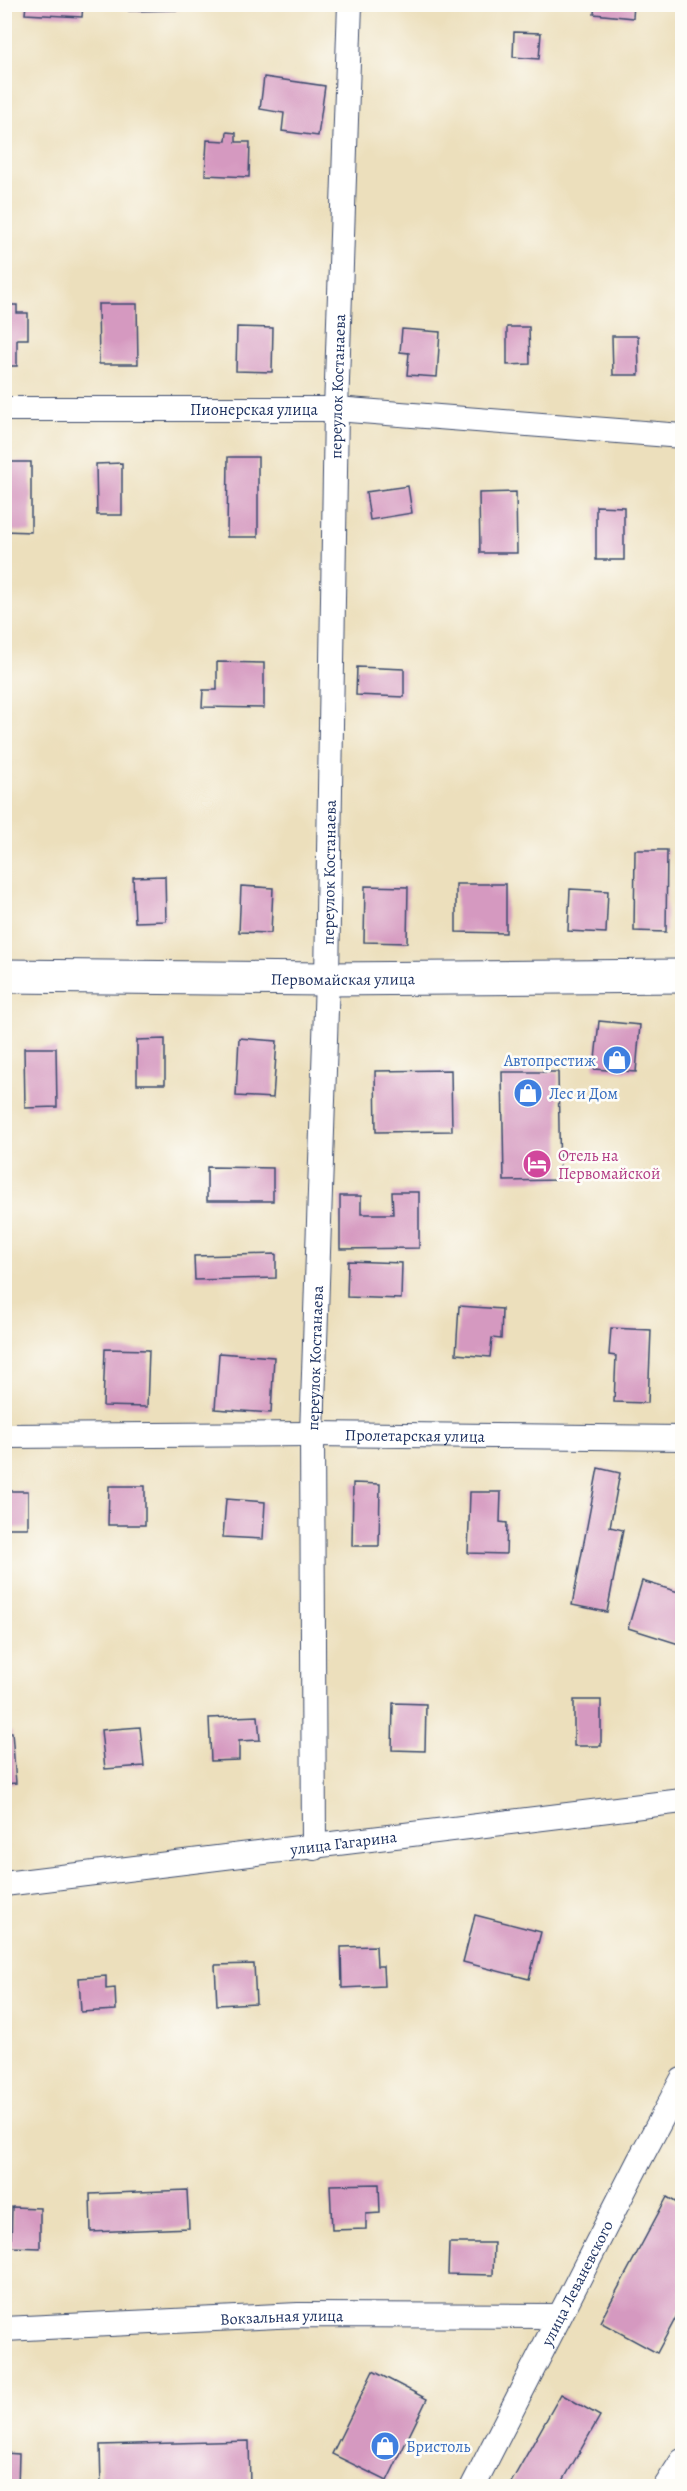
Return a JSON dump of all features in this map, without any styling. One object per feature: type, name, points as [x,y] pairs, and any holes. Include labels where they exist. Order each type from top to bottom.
[{"type":"main road","name":"Первомайская улица","points":[[4,976],[327,979],[682,976]]},
{"type":"street","name":"переулок Костанаева","points":[[314,1848],[312,1434],[327,979],[336,409],[350,4]]},
{"type":"street","name":"Пионерская улица","points":[[4,409],[336,409],[682,436]]},
{"type":"street","name":"Пролетарская улица","points":[[4,1436],[312,1434],[682,1438]]},
{"type":"street","name":"улица Гагарина","points":[[4,1884],[314,1848],[682,1801]]},
{"type":"street","name":"улица Леваневского","points":[[473,2487],[682,2080]]},
{"type":"street","name":"Вокзальная улица","points":[[4,2329],[298,2315],[559,2316]]},
{"type":"street","points":[[666,2487],[682,2461]]},
{"type":"building","points":[[26,4],[83,4],[82,17],[25,14]]},
{"type":"building","points":[[129,4],[179,4],[179,10],[129,11]]},
{"type":"building","points":[[384,4],[415,4],[415,10],[384,9]]},
{"type":"building","points":[[595,4],[634,4],[633,18],[594,14]]},
{"type":"building","points":[[514,32],[541,33],[539,59],[513,57]]},
{"type":"building","points":[[264,77],[325,86],[318,136],[282,131],[284,113],[260,109]]},
{"type":"building","points":[[227,132],[236,133],[236,142],[250,142],[249,177],[205,175],[207,140],[226,141]]},
{"type":"building","points":[[98,304],[137,304],[138,364],[99,364]]},
{"type":"building","points":[[4,305],[17,305],[17,313],[28,313],[28,339],[17,339],[17,366],[4,366]]},
{"type":"building","points":[[237,327],[273,328],[272,372],[236,371]]},
{"type":"building","points":[[507,327],[529,327],[530,364],[507,365]]},
{"type":"building","points":[[402,329],[440,332],[437,377],[407,375],[409,353],[400,352]]},
{"type":"building","points":[[612,336],[638,336],[639,375],[613,375]]},
{"type":"building","points":[[228,457],[258,457],[258,537],[227,537]]},
{"type":"building","points":[[4,462],[31,462],[31,532],[4,531]]},
{"type":"building","points":[[122,463],[122,515],[97,515],[96,464]]},
{"type":"building","points":[[408,486],[412,513],[370,520],[366,492]]},
{"type":"building","points":[[516,492],[517,553],[480,553],[479,493]]},
{"type":"building","points":[[596,506],[624,507],[624,560],[596,560]]},
{"type":"building","points":[[217,662],[264,663],[264,708],[202,707],[203,690],[217,690]]},
{"type":"building","points":[[357,667],[404,669],[404,697],[356,695]]},
{"type":"building","points":[[635,850],[667,850],[666,932],[634,931]]},
{"type":"building","points":[[165,876],[166,921],[135,922],[133,877]]},
{"type":"building","points":[[456,884],[506,884],[506,933],[456,932]]},
{"type":"building","points":[[241,886],[273,888],[271,933],[239,932]]},
{"type":"building","points":[[365,886],[408,887],[407,943],[364,942]]},
{"type":"building","points":[[570,889],[608,891],[606,933],[568,931]]},
{"type":"building","points":[[599,1021],[640,1025],[636,1072],[594,1069]]},
{"type":"building","points":[[239,1038],[277,1041],[273,1098],[236,1096]]},
{"type":"building","points":[[165,1039],[165,1084],[137,1084],[137,1040]]},
{"type":"building","points":[[24,1048],[56,1048],[57,1107],[25,1108]]},
{"type":"building","points":[[451,1070],[452,1131],[376,1132],[375,1071]]},
{"type":"building","points":[[502,1072],[558,1072],[560,1180],[504,1181]]},
{"type":"building","points":[[207,1167],[273,1168],[273,1201],[207,1201]]},
{"type":"building","points":[[392,1192],[419,1192],[419,1248],[340,1249],[340,1196],[361,1196],[361,1214],[393,1214]]},
{"type":"building","points":[[276,1254],[276,1278],[195,1280],[194,1256]]},
{"type":"building","points":[[348,1261],[402,1263],[401,1299],[347,1297]]},
{"type":"building","points":[[459,1306],[502,1309],[501,1339],[492,1338],[490,1357],[456,1354]]},
{"type":"building","points":[[611,1328],[651,1330],[648,1403],[614,1402],[616,1356],[609,1355]]},
{"type":"building","points":[[105,1349],[149,1350],[147,1407],[103,1406]]},
{"type":"building","points":[[219,1353],[274,1357],[271,1413],[215,1409]]},
{"type":"building","points":[[598,1468],[620,1473],[610,1527],[623,1530],[607,1612],[572,1605]]},
{"type":"building","points":[[353,1483],[380,1484],[379,1546],[352,1546]]},
{"type":"building","points":[[109,1486],[145,1486],[145,1525],[108,1525]]},
{"type":"building","points":[[4,1491],[28,1491],[28,1528],[4,1528]]},
{"type":"building","points":[[470,1492],[501,1492],[500,1522],[507,1523],[506,1554],[468,1553]]},
{"type":"building","points":[[226,1499],[265,1502],[263,1539],[223,1537]]},
{"type":"building","points":[[642,1581],[682,1593],[682,1645],[628,1628]]},
{"type":"building","points":[[574,1700],[601,1700],[601,1746],[574,1746]]},
{"type":"building","points":[[393,1703],[426,1704],[425,1751],[392,1750]]},
{"type":"building","points":[[258,1716],[260,1740],[239,1741],[239,1760],[211,1761],[209,1718]]},
{"type":"building","points":[[140,1727],[144,1766],[105,1769],[101,1730]]},
{"type":"building","points":[[4,1732],[12,1732],[16,1783],[4,1784]]},
{"type":"building","points":[[475,1915],[541,1932],[529,1979],[463,1962]]},
{"type":"building","points":[[376,1946],[377,1966],[383,1966],[384,1986],[342,1988],[341,1947]]},
{"type":"building","points":[[254,1964],[256,2003],[217,2005],[215,1965]]},
{"type":"building","points":[[106,1976],[106,1989],[115,1988],[116,2010],[81,2012],[79,1978]]},
{"type":"building","points":[[379,2184],[380,2213],[366,2214],[366,2229],[332,2230],[330,2185]]},
{"type":"building","points":[[187,2190],[189,2228],[91,2232],[90,2194]]},
{"type":"building","points":[[667,2197],[682,2206],[682,2306],[657,2353],[600,2322]]},
{"type":"building","points":[[12,2207],[40,2208],[40,2248],[11,2247]]},
{"type":"building","points":[[449,2243],[494,2243],[493,2275],[448,2274]]},
{"type":"building","points":[[373,2371],[427,2399],[387,2481],[332,2454]]},
{"type":"building","points":[[561,2394],[600,2416],[560,2486],[509,2486]]},
{"type":"building","points":[[249,2441],[250,2486],[101,2486],[100,2445]]},
{"type":"building","points":[[4,2453],[19,2454],[18,2486],[4,2486]]},
{"type":"place","name":"Автопрестиж","points":[[617,1060]]},
{"type":"place","name":"Лес и Дом","points":[[528,1093]]},
{"type":"place","name":"Отель на Первомайской","points":[[537,1164]]},
{"type":"place","name":"Бристоль","points":[[385,2446]]}]
